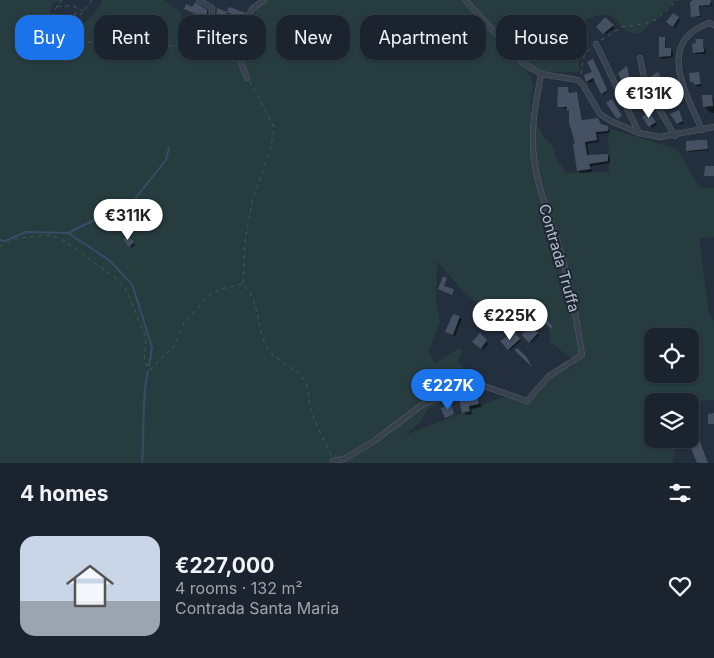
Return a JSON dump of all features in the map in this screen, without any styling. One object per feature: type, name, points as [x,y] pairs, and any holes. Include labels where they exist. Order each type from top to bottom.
[{"type":"street","points":[[199,0],[212,8],[211,25],[222,33],[236,38],[240,35],[252,9],[264,0]]},
{"type":"street","points":[[465,0],[523,63],[541,74],[572,78],[583,85],[600,114],[639,134],[660,137],[714,128]]},
{"type":"street","points":[[702,130],[678,72],[682,41],[694,28],[709,23],[714,25]]},
{"type":"street","points":[[596,44],[639,134]]},
{"type":"street","points":[[640,58],[646,87],[675,136]]},
{"type":"street","points":[[240,60],[247,78]]},
{"type":"street","name":"Contrada Truffa","points":[[333,462],[344,459],[374,441],[422,405],[445,394],[484,386],[527,401],[549,376],[582,355],[576,311],[562,256],[543,202],[535,158],[533,143],[541,74]]},
{"type":"path","points":[[62,0],[52,16],[59,22],[68,24],[79,9]]},
{"type":"path","points":[[92,0],[60,41],[178,47]]},
{"type":"path","points":[[583,85],[580,69],[588,48],[622,27],[647,23],[657,19],[678,0]]},
{"type":"path","points":[[57,6],[73,6],[84,11]]},
{"type":"path","points":[[247,78],[274,127],[271,147],[252,201],[245,242],[243,284],[251,292],[258,312],[260,330],[268,349],[291,367],[306,384],[310,409],[333,462]]},
{"type":"path","points":[[0,246],[19,238],[50,235],[65,241],[118,280],[128,291],[146,338],[144,361],[150,370],[175,345],[184,323],[208,296],[221,289],[243,284]]},
{"type":"green space","points":[[0,0],[63,0],[52,4],[51,15],[15,15],[15,60],[84,60],[84,23],[97,11],[103,0],[164,0],[181,13],[181,15],[178,15],[178,60],[266,60],[266,15],[254,15],[259,0],[677,0],[639,34],[624,29],[615,19],[603,15],[587,20],[587,15],[496,15],[496,60],[579,60],[579,72],[526,72],[531,76],[533,85],[530,111],[544,137],[553,146],[556,158],[566,173],[609,172],[608,128],[677,149],[700,187],[714,188],[714,237],[699,238],[709,313],[714,321],[714,400],[699,401],[699,393],[644,393],[644,448],[675,448],[672,463],[0,463]],"holes":[[[437,261],[464,292],[502,324],[521,306],[524,308],[528,302],[549,321],[550,342],[576,362],[570,369],[556,369],[551,372],[541,382],[529,400],[521,402],[511,394],[405,435],[421,421],[427,411],[455,393],[455,382],[463,367],[458,361],[463,351],[459,348],[434,364],[429,351],[440,320],[436,301]]]},
{"type":"building","points":[[693,0],[711,0],[710,5],[699,6],[700,16],[691,17],[690,2]]},
{"type":"building","points":[[195,2],[207,10],[207,15],[198,15],[184,9],[186,4],[192,7]]},
{"type":"building","points":[[229,7],[246,13],[245,15],[234,15],[227,12]]},
{"type":"building","points":[[217,8],[227,12],[226,15],[217,15]]},
{"type":"building","points":[[673,13],[679,17],[673,27],[666,22]]},
{"type":"building","points":[[605,17],[614,25],[603,34],[596,27]]},
{"type":"building","points":[[659,37],[665,37],[665,48],[671,48],[671,56],[659,57]]},
{"type":"building","points":[[695,39],[703,39],[704,52],[693,53],[692,44],[696,43]]},
{"type":"building","points":[[593,59],[607,89],[607,91],[601,94],[593,78],[586,82],[584,75],[592,72],[587,62]]},
{"type":"building","points":[[627,66],[630,80],[623,83],[618,73]]},
{"type":"building","points":[[658,72],[662,79],[655,84],[651,76]]},
{"type":"building","points":[[699,72],[701,84],[694,85],[693,82],[690,82],[689,73]]},
{"type":"building","points":[[558,87],[568,87],[569,93],[577,92],[582,120],[598,118],[601,124],[608,126],[608,131],[596,132],[597,140],[585,142],[587,155],[608,154],[608,161],[589,164],[591,169],[577,171],[573,144],[575,143],[569,123],[569,110],[567,111],[567,107],[557,107]]},
{"type":"building","points":[[636,90],[641,99],[635,102],[630,93]]},
{"type":"building","points":[[667,90],[671,99],[664,103],[659,93]]},
{"type":"building","points":[[702,95],[712,95],[713,106],[703,107]]},
{"type":"building","points":[[612,99],[622,116],[617,119],[606,103]]},
{"type":"building","points":[[679,110],[683,121],[677,124],[670,114]]},
{"type":"building","points":[[649,112],[656,122],[649,127],[642,117]]},
{"type":"building","points":[[707,140],[708,149],[686,151],[686,141]]},
{"type":"building","points":[[705,166],[714,166],[714,176],[704,176]]},
{"type":"building","points":[[128,235],[134,242],[129,247],[123,240]]},
{"type":"building","points":[[443,276],[447,278],[444,286],[454,289],[452,295],[438,289]]},
{"type":"building","points":[[534,304],[553,327],[551,329],[530,309]]},
{"type":"building","points":[[453,314],[460,316],[453,335],[445,332]]},
{"type":"building","points":[[530,325],[538,333],[529,343],[522,335]]},
{"type":"building","points":[[514,332],[520,339],[508,350],[500,341]]},
{"type":"building","points":[[480,333],[487,340],[481,349],[472,342]]},
{"type":"building","points":[[517,348],[526,356],[532,367],[514,350]]},
{"type":"building","points":[[477,395],[479,404],[469,406],[470,411],[462,413],[459,399]]},
{"type":"building","points":[[451,404],[454,414],[445,418],[441,408]]},
{"type":"building","points":[[714,413],[714,424],[708,424],[708,414]]},
{"type":"building","points":[[699,439],[708,463],[697,463],[691,448],[699,448]]},
{"type":"waterway","points":[[68,233],[134,200],[166,160],[169,148]]},
{"type":"waterway","points":[[0,240],[5,241],[26,232],[68,233],[109,260],[132,284],[152,347],[149,366]]},
{"type":"waterway","points":[[142,463],[144,405],[148,371]]}]
